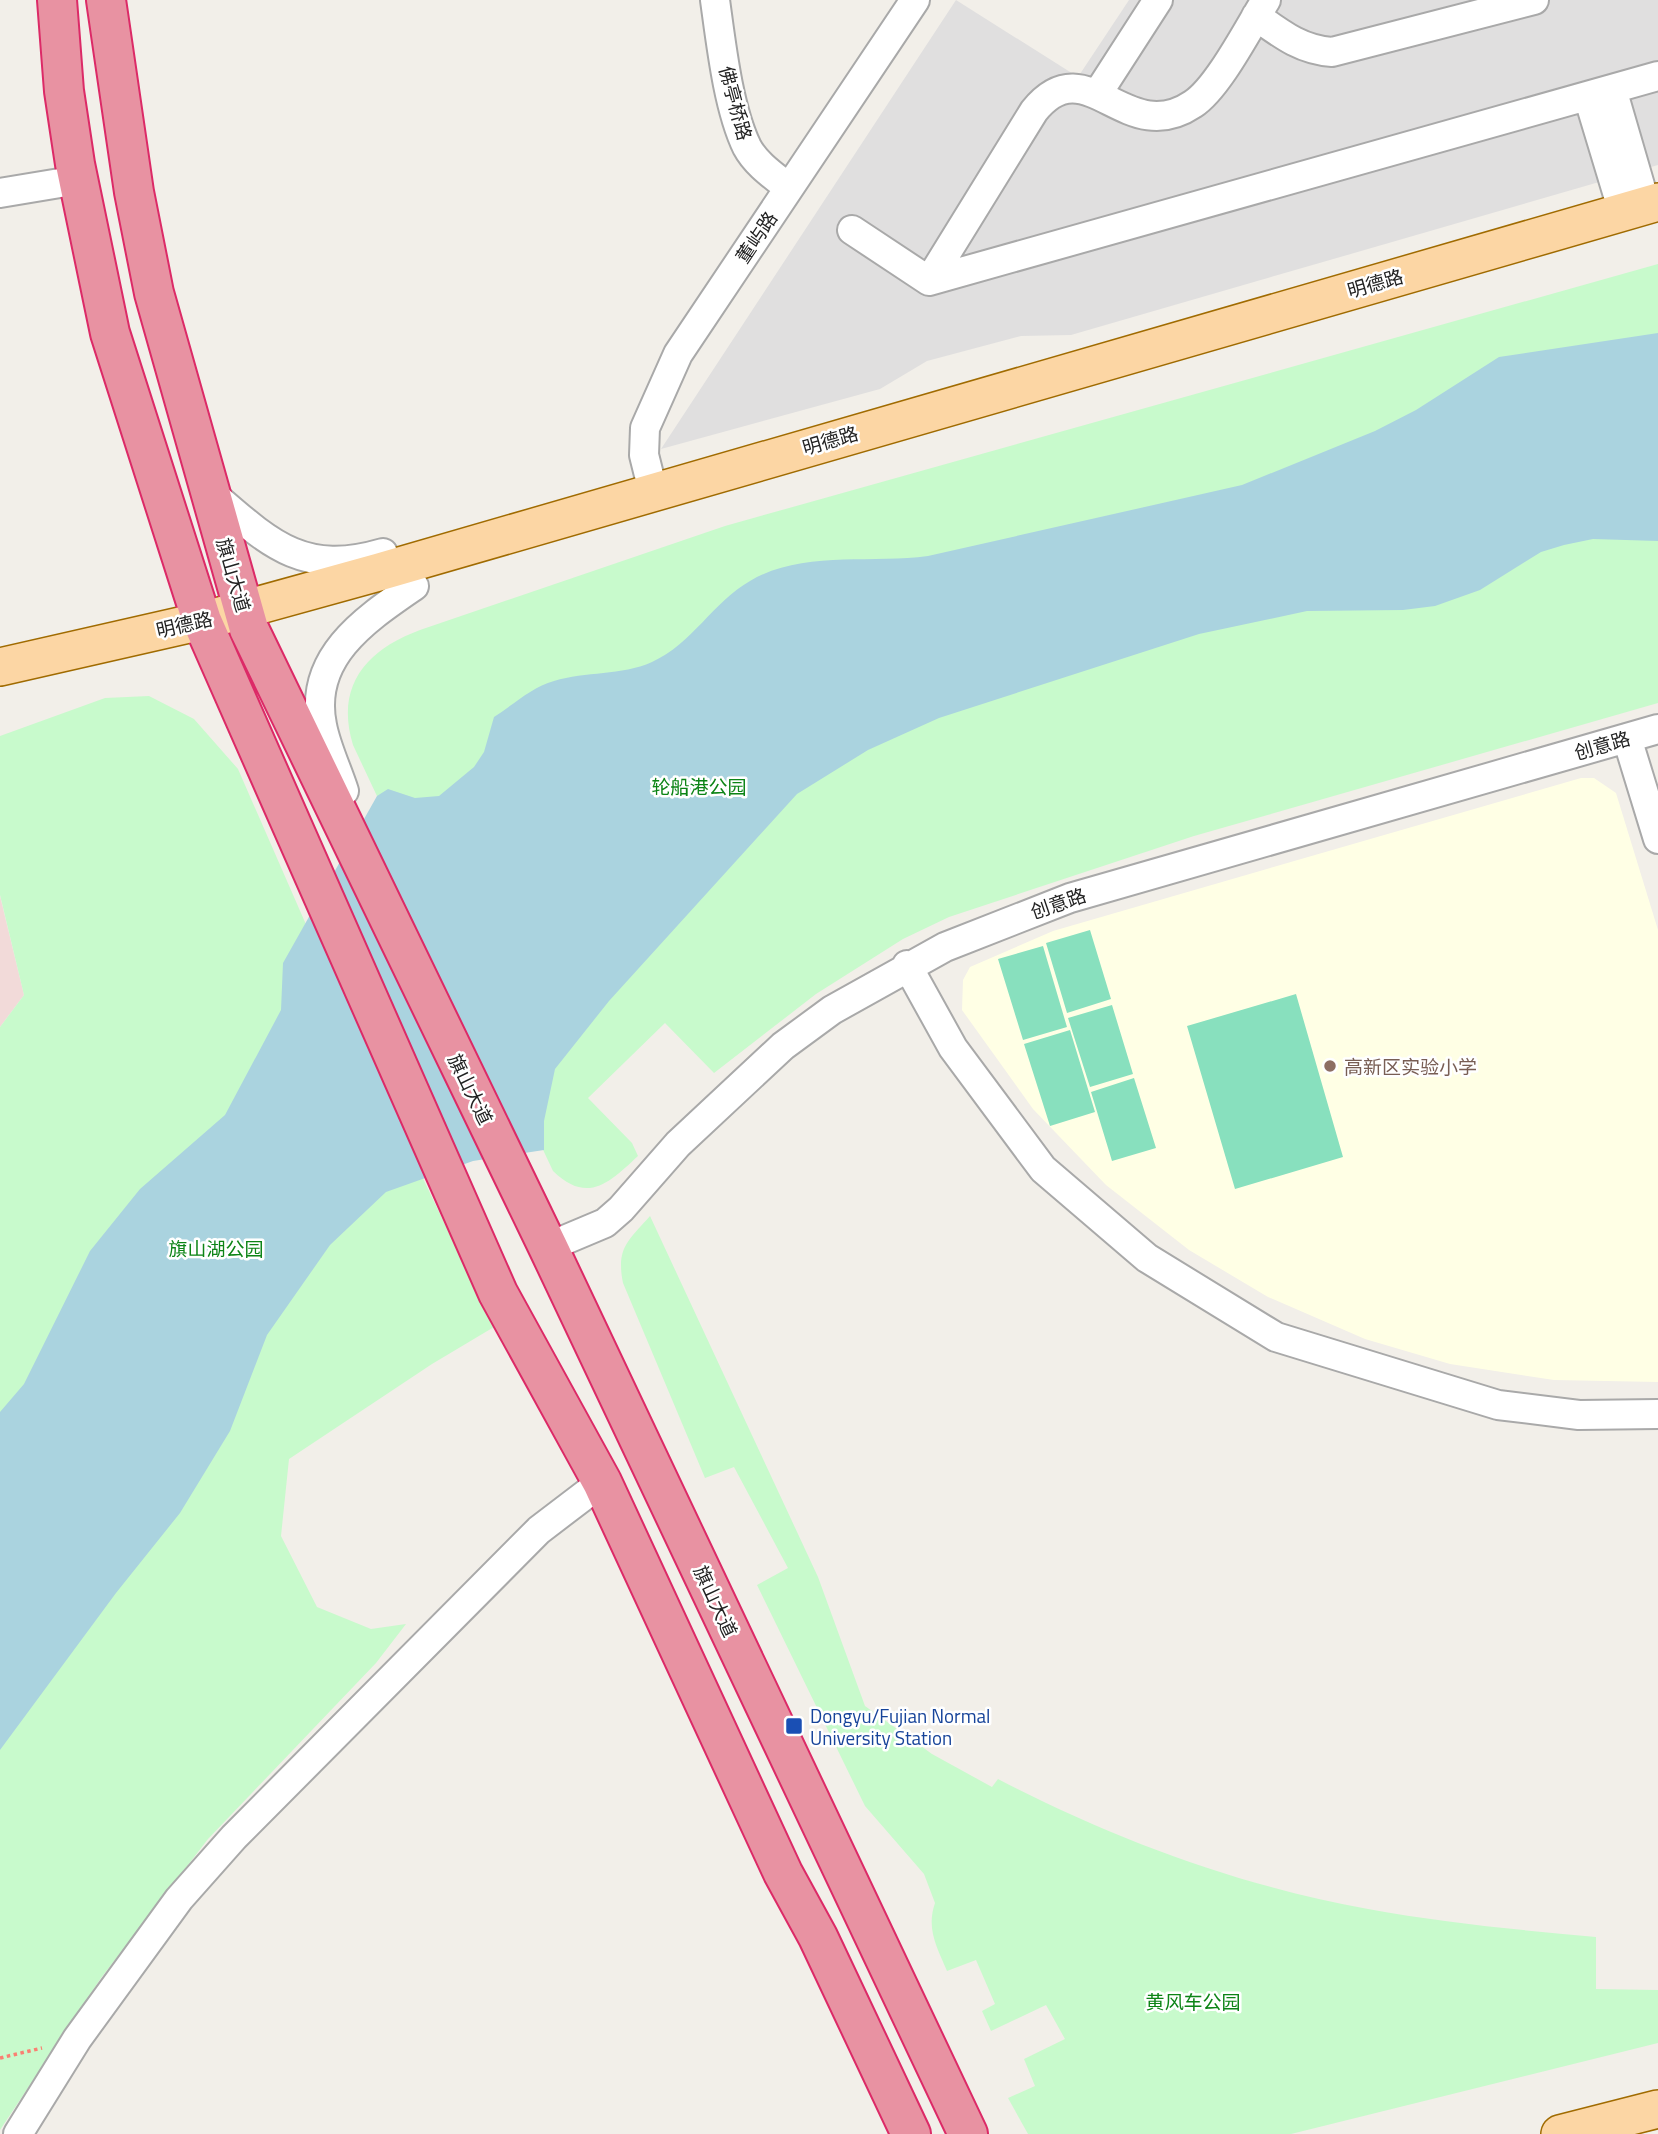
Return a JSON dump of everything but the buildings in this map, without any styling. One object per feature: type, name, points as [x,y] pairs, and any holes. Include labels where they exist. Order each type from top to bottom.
[{"type":"highway","points":[[57,0],[64,91],[78,180],[110,333],[206,630],[498,1293],[602,1482],[783,1873],[818,1937],[911,2134]]},
{"type":"highway","name":"旗山大道","points":[[106,0],[154,293],[247,619],[968,2134]]},
{"type":"highway","points":[[818,1937],[883,2134]]},
{"type":"highway","points":[[944,2081],[985,2134]]},
{"type":"main road","name":"明德路","points":[[0,689],[247,619],[653,491],[1646,212]]},
{"type":"main road","points":[[247,619],[414,586],[1646,212]]},
{"type":"main road","name":"明德路","points":[[0,667],[206,630]]},
{"type":"main road","points":[[1560,2134],[1658,2109]]},
{"type":"street","name":"佛亭桥路","points":[[715,0],[729,88],[747,147],[759,164],[789,188]]},
{"type":"street","name":"董屿路","points":[[653,491],[644,455],[645,428],[678,354],[915,0]]},
{"type":"street","points":[[1098,93],[1158,0]]},
{"type":"street","points":[[929,281],[1042,102],[1052,93],[1064,89],[1098,93],[1136,115],[1153,118],[1179,112],[1203,96],[1261,8],[1293,42],[1311,50],[1332,52],[1534,0]]},
{"type":"street","points":[[852,230],[929,281],[1658,76]]},
{"type":"street","points":[[1600,93],[1646,212]]},
{"type":"street","points":[[0,193],[78,180]]},
{"type":"street","points":[[209,491],[270,541],[289,552],[330,563],[362,559],[446,535],[653,491]]},
{"type":"street","points":[[369,878],[321,723],[321,691],[334,654],[364,621],[414,586]]},
{"type":"street","name":"创意路","points":[[548,1247],[605,1223],[636,1194],[678,1144],[760,1065],[832,1010],[907,965],[1007,920],[1070,898],[1658,729]]},
{"type":"street","points":[[1627,738],[1658,839]]},
{"type":"street","points":[[907,965],[953,1048],[1043,1169],[1147,1258],[1276,1337],[1497,1405],[1579,1415],[1658,1415]]},
{"type":"street","points":[[18,2134],[76,2039],[179,1899],[234,1837],[539,1530],[602,1482]]},
{"type":"path","points":[[0,2058],[76,2039]]},
{"type":"shaded area","points":[[956,0],[1078,77],[1129,0],[1658,0],[1658,165],[1071,335],[1021,336],[927,361],[880,389],[661,449]]},
{"type":"shaded area","name":"高新区实验小学","points":[[1581,778],[1594,778],[1616,793],[1658,930],[1658,1382],[1554,1380],[1450,1364],[1365,1339],[1268,1297],[1189,1250],[1106,1185],[1033,1109],[962,1010],[963,980],[970,967],[1053,931]]},
{"type":"shaded area","points":[[0,896],[24,995],[0,1027]]},
{"type":"green space","name":"轮船港公园","points":[[1658,264],[1658,703],[1194,836],[949,917],[903,939],[816,994],[714,1073],[665,1023],[588,1098],[632,1143],[638,1156],[608,1181],[588,1188],[577,1187],[553,1171],[353,745],[348,724],[352,688],[370,660],[384,648],[420,630],[725,526]]},
{"type":"green space","name":"旗山湖公园","points":[[149,696],[194,719],[238,769],[353,1032],[494,1327],[432,1364],[289,1459],[281,1536],[317,1607],[371,1629],[406,1624],[376,1663],[208,1839],[101,1978],[0,2130],[0,1027],[24,995],[0,895],[0,736],[105,698]]},
{"type":"green space","points":[[1090,930],[1111,999],[1067,1013],[1046,943]]},
{"type":"green space","points":[[1043,946],[1067,1027],[1023,1040],[998,959]]},
{"type":"green space","points":[[1296,994],[1343,1157],[1235,1189],[1187,1026]]},
{"type":"green space","points":[[1112,1005],[1133,1074],[1090,1087],[1068,1018]]},
{"type":"green space","points":[[1070,1030],[1095,1112],[1050,1126],[1024,1044]]},
{"type":"green space","points":[[1134,1078],[1156,1148],[1112,1161],[1091,1092]]},
{"type":"green space","name":"黄风车公园","points":[[650,1216],[818,1577],[865,1706],[932,1754],[992,1787],[998,1779],[1086,1821],[1225,1874],[1320,1899],[1396,1914],[1596,1937],[1596,1989],[1658,1990],[1658,2043],[1291,2134],[1028,2134],[1008,2098],[1035,2086],[1024,2059],[1065,2039],[1046,2005],[991,2031],[982,2011],[995,2004],[976,1960],[947,1971],[932,1930],[935,1903],[924,1874],[865,1806],[757,1585],[788,1568],[734,1467],[705,1478],[623,1283],[623,1253],[630,1239]]},
{"type":"water","points":[[1658,333],[1658,541],[1593,539],[1564,545],[1541,552],[1480,590],[1435,606],[1403,610],[1307,611],[1199,634],[939,718],[868,750],[797,794],[609,1001],[555,1069],[544,1121],[544,1150],[473,1161],[386,1192],[330,1245],[267,1335],[230,1431],[180,1513],[116,1593],[0,1750],[0,1412],[24,1384],[90,1251],[140,1189],[225,1115],[281,1010],[283,963],[377,796],[388,789],[415,798],[439,796],[474,767],[484,752],[494,717],[523,697],[554,681],[628,669],[652,662],[679,645],[737,590],[770,571],[814,562],[928,556],[1242,485],[1375,431],[1416,410],[1499,357]]},
{"type":"place","name":"高新区实验小学","points":[[1330,1066]]},
{"type":"place","name":"Dongyu/Fujian Normal University Station","points":[[794,1726]]}]
